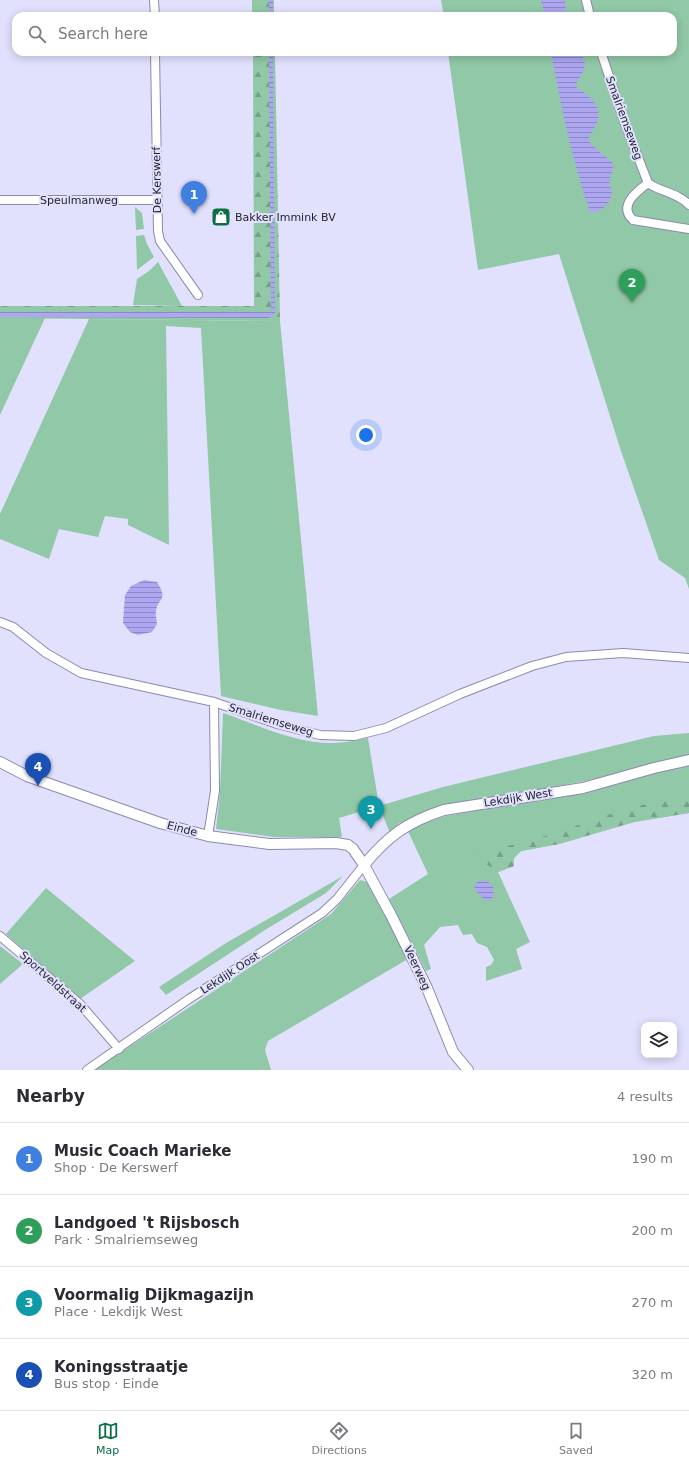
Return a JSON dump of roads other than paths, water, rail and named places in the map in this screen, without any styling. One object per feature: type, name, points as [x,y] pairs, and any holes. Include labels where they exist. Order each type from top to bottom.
[{"type":"street","points":[[154,0],[155,12]]},
{"type":"street","points":[[586,0],[589,12]]},
{"type":"street","name":"De Kerswerf","points":[[155,56],[158,231],[160,241],[198,295]]},
{"type":"street","name":"Smalriemseweg","points":[[602,56],[624,121],[648,184]]},
{"type":"street","points":[[689,205],[686,201],[673,194],[656,190],[648,184],[637,191],[628,202],[628,214],[633,220],[686,229],[689,222]]},
{"type":"street","name":"Speulmanweg","points":[[0,200],[158,200]]},
{"type":"street","name":"Smalriemseweg","points":[[0,622],[13,627],[46,653],[81,673],[214,702],[276,724],[320,735],[354,736],[386,728],[460,694],[532,666],[566,657],[623,654],[689,658]]},
{"type":"street","points":[[208,836],[215,791],[214,702]]},
{"type":"street","name":"Lekdijk West","points":[[364,866],[379,847],[396,832],[413,821],[444,810],[583,788],[654,768],[689,760]]},
{"type":"street","name":"Einde","points":[[0,762],[42,781],[160,823],[208,836],[269,844],[336,843],[353,849],[364,866]]},
{"type":"street","name":"Lekdijk Oost","points":[[87,1070],[189,999],[322,914],[337,899],[364,866]]},
{"type":"street","name":"Veerweg","points":[[364,866],[412,957],[453,1052],[468,1070]]},
{"type":"street","name":"Sportveldstraat","points":[[0,936],[80,1004],[119,1049]]},
{"type":"place","name":"Music Coach Marieke","points":[[194,214]]},
{"type":"place","name":"Bakker Immink BV","points":[[221,217]]},
{"type":"place","name":"Landgoed 't Rijsbosch","points":[[632,302]]},
{"type":"place","name":"Koningsstraatje","points":[[38,786]]},
{"type":"place","name":"Voormalig Dijkmagazijn","points":[[371,829]]}]
